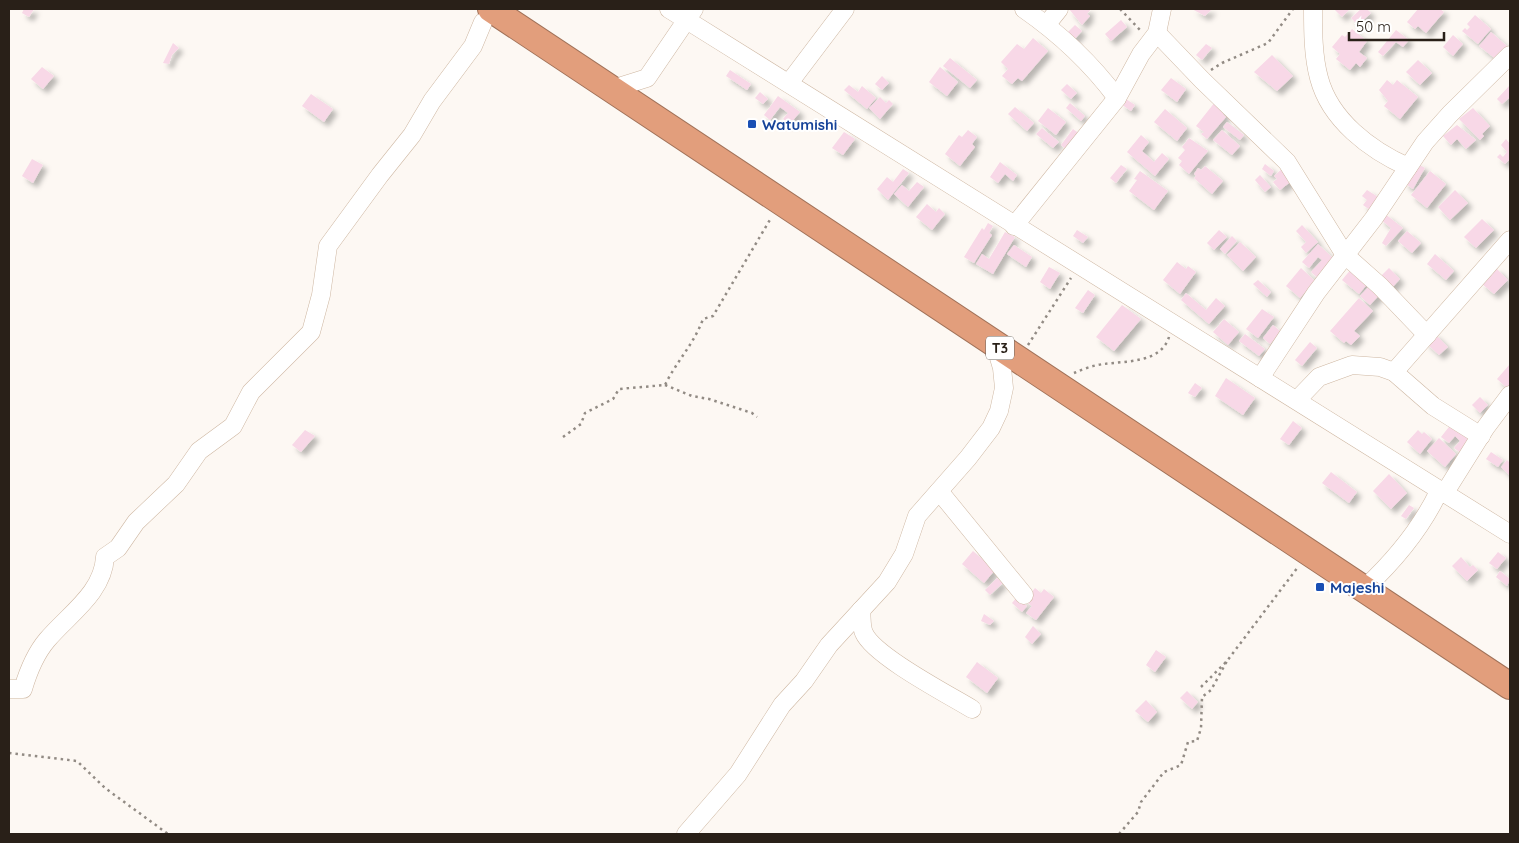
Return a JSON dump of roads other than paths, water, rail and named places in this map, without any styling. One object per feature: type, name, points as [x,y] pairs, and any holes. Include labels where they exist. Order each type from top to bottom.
[{"type":"highway","name":"T3","points":[[487,15],[612,89],[1510,686]]},
{"type":"street","points":[[669,9],[690,14],[789,84],[1510,534]]},
{"type":"street","points":[[789,84],[845,9]]},
{"type":"street","points":[[1024,9],[1047,24],[1098,73],[1117,98]]},
{"type":"street","points":[[1047,24],[1059,9]]},
{"type":"street","points":[[1014,226],[1117,98],[1141,54],[1154,37],[1162,9]]},
{"type":"street","points":[[1312,9],[1313,39],[1319,78],[1335,113],[1352,131],[1385,157],[1408,167]]},
{"type":"street","points":[[612,89],[647,78],[690,14]]},
{"type":"street","points":[[9,689],[23,689],[35,659],[46,640],[88,598],[97,585],[105,570],[105,557],[118,548],[136,522],[176,484],[199,451],[233,426],[251,392],[311,332],[321,295],[328,246],[412,135],[432,101],[473,46],[487,15]]},
{"type":"street","points":[[1154,37],[1202,80],[1287,162],[1345,255],[1380,286],[1427,336]]},
{"type":"street","points":[[1260,378],[1316,293],[1374,218],[1425,142],[1510,54]]},
{"type":"street","points":[[1394,372],[1510,240]]},
{"type":"street","points":[[686,834],[738,774],[782,705],[804,681],[829,645],[894,572],[904,554],[915,520],[991,428],[999,411],[1004,388],[1002,368],[995,344]]},
{"type":"street","points":[[1298,400],[1319,377],[1352,365],[1366,365],[1394,372],[1433,406],[1481,436]]},
{"type":"street","points":[[1365,588],[1391,564],[1411,538],[1426,518],[1441,492],[1509,397]]},
{"type":"street","points":[[939,491],[1024,595]]},
{"type":"street","points":[[861,610],[864,632],[869,642],[914,674],[972,710]]},
{"type":"place","name":"Watumishi","points":[[752,124]]},
{"type":"place","name":"Majeshi","points":[[1320,587]]}]
